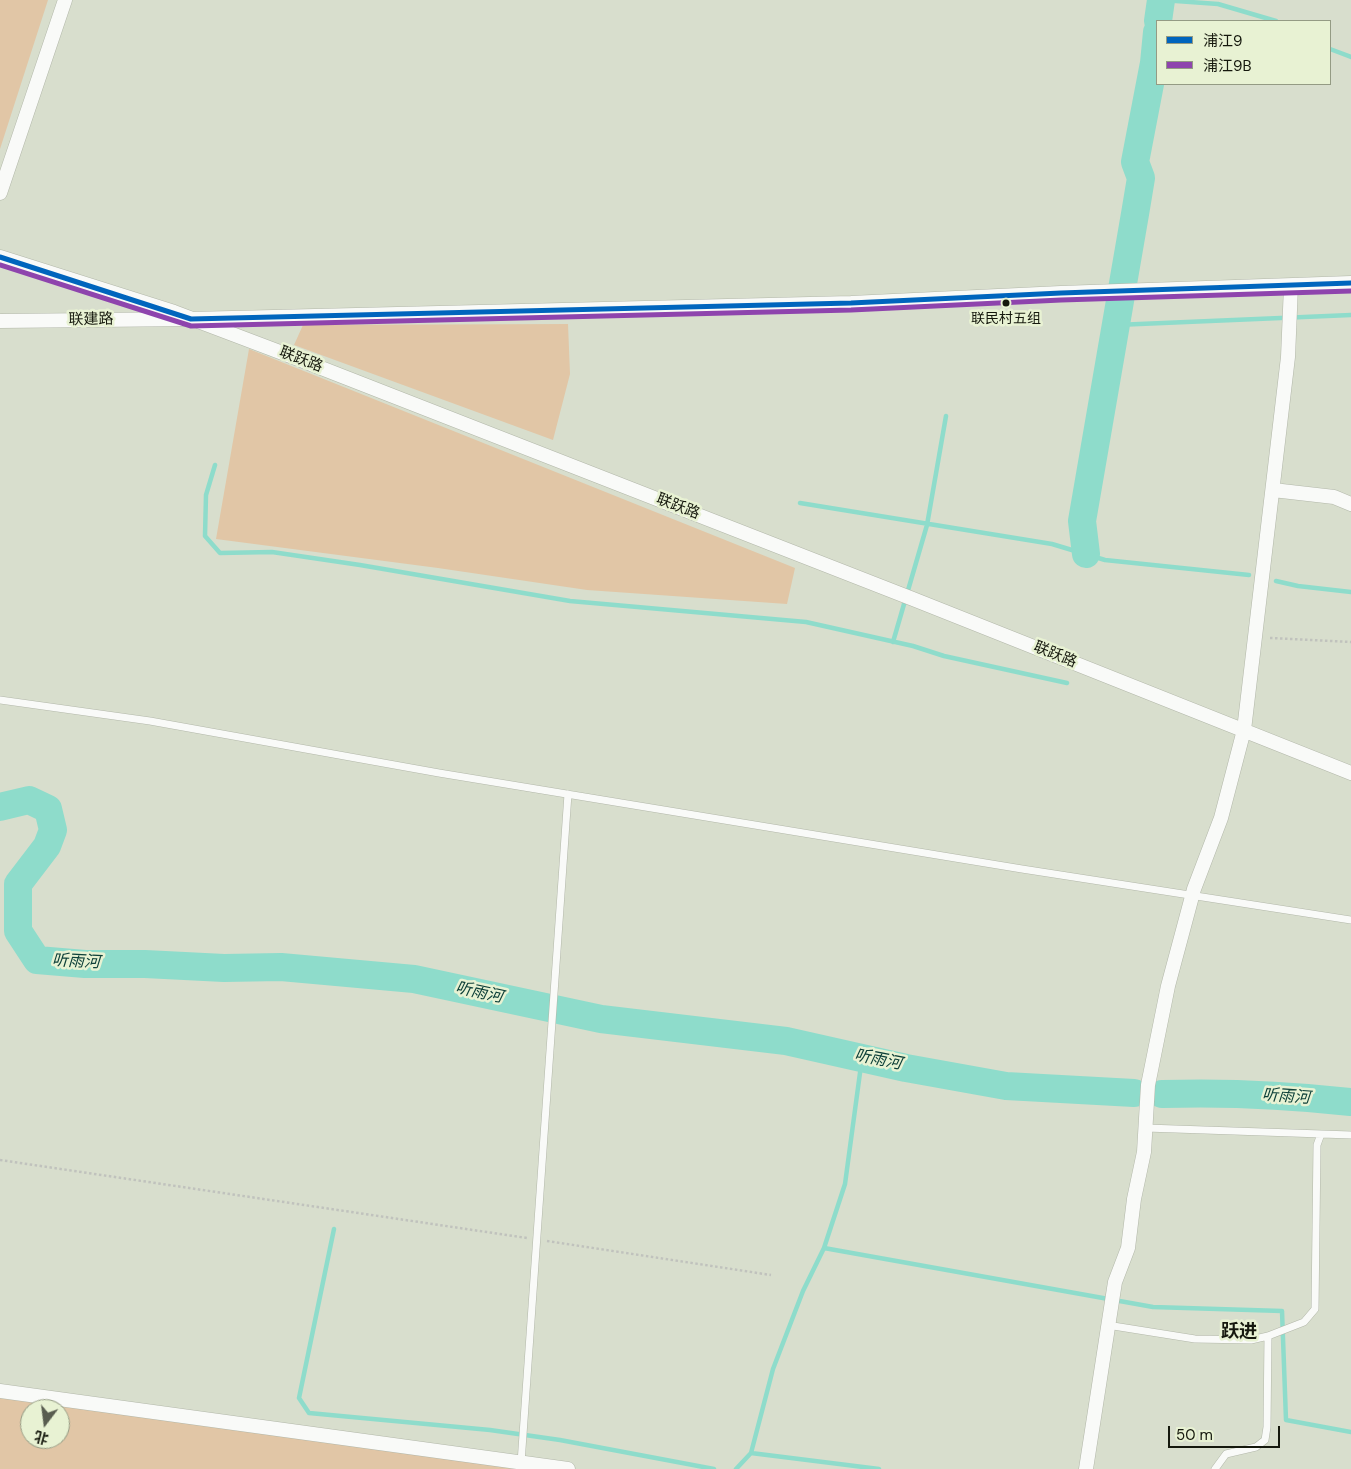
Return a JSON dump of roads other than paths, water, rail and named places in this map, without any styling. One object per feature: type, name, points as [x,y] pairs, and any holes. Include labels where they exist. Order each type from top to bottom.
[{"type":"street","points":[[0,193],[65,0]]},
{"type":"street","name":"联跃路","points":[[0,257],[191,319],[904,595],[1351,772]]},
{"type":"street","name":"联建路","points":[[0,321],[191,319],[851,303],[1351,283]]},
{"type":"street","points":[[1086,1469],[1115,1282],[1128,1248],[1134,1199],[1144,1152],[1148,1085],[1168,986],[1192,896],[1221,818],[1244,730],[1288,357],[1291,286]]},
{"type":"street","points":[[1273,490],[1334,497],[1351,504]]},
{"type":"street","points":[[0,1391],[568,1469]]},
{"type":"lane","points":[[0,700],[150,721],[429,772],[1192,896],[1351,920]]},
{"type":"lane","points":[[521,1463],[568,794]]},
{"type":"lane","points":[[1146,1128],[1351,1136]]},
{"type":"lane","points":[[1107,1325],[1195,1339],[1251,1340],[1268,1336],[1304,1322],[1315,1309],[1317,1145],[1321,1134]]},
{"type":"lane","points":[[1215,1469],[1226,1454],[1256,1447],[1265,1440],[1268,1336]]},
{"type":"waterway","points":[[1158,20],[1161,0]]},
{"type":"waterway","points":[[1162,0],[1218,4],[1273,20]]},
{"type":"waterway","points":[[1086,554],[1082,521],[1141,178],[1135,162],[1154,63],[1156,42]]},
{"type":"waterway","points":[[1331,49],[1351,57]]},
{"type":"waterway","points":[[1116,325],[1351,315]]},
{"type":"waterway","points":[[893,642],[927,525],[946,416]]},
{"type":"waterway","points":[[215,465],[206,495],[205,536],[220,553],[272,552],[570,601],[806,622],[913,646],[944,656],[1067,683]]},
{"type":"waterway","points":[[800,503],[1052,544],[1105,560],[1249,575]]},
{"type":"waterway","points":[[1276,581],[1298,586],[1351,592]]},
{"type":"waterway","name":"听雨河","points":[[0,807],[29,800],[48,809],[53,830],[47,846],[18,884],[18,931],[37,960],[85,964],[145,964],[224,968],[281,967],[414,979],[601,1019],[786,1041],[906,1068],[1006,1086],[1134,1093]]},
{"type":"waterway","points":[[862,1058],[845,1184],[824,1248],[803,1291],[773,1369],[751,1453],[879,1469]]},
{"type":"waterway","name":"听雨河","points":[[1162,1094],[1209,1093],[1351,1102]]},
{"type":"waterway","points":[[334,1229],[299,1398],[309,1413],[490,1430],[560,1440],[714,1469]]},
{"type":"waterway","points":[[824,1248],[1153,1307],[1282,1311],[1286,1420],[1351,1432]]},
{"type":"waterway","points":[[736,1469],[751,1453]]},
{"type":"place","name":"联民村五组","points":[[1006,303]]},
{"type":"district","name":"跃进","points":[[1239,1332]]}]
